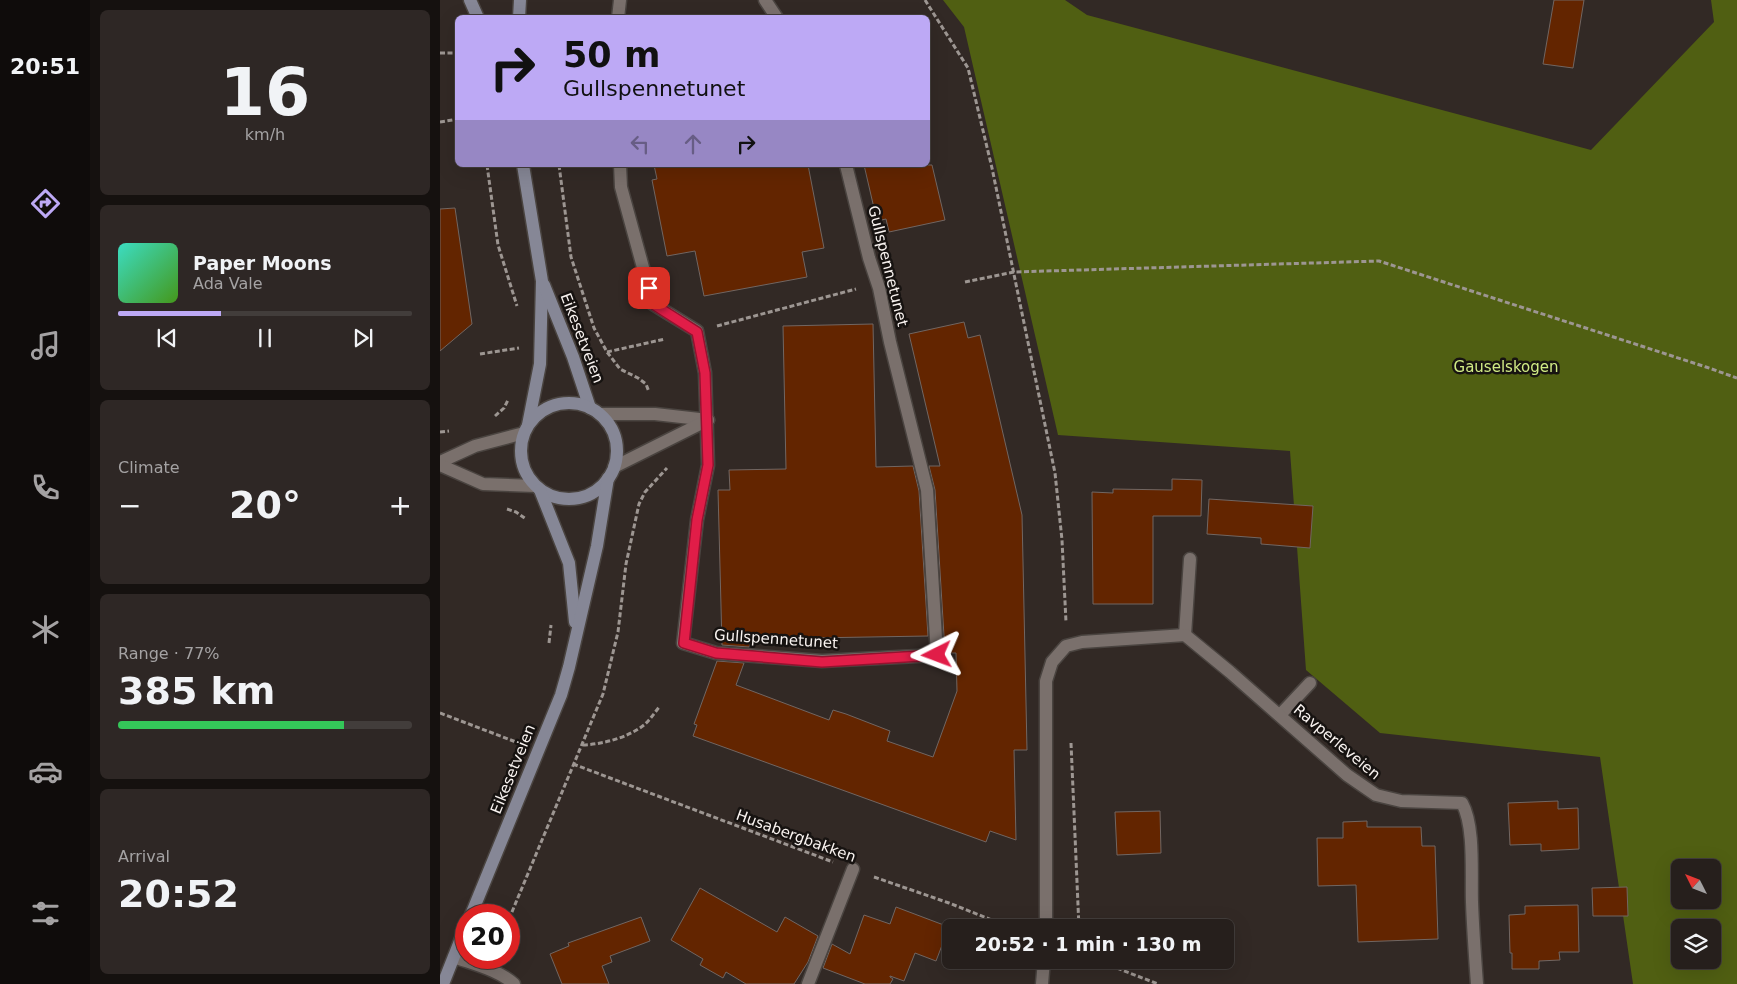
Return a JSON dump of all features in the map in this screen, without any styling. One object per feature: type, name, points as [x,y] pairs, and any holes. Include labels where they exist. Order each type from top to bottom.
[{"type":"main road","points":[[470,0],[477,15]]},
{"type":"main road","points":[[519,15],[520,0]]},
{"type":"main road","name":"Eikesetveien","points":[[523,167],[542,281],[540,364],[526,430]]},
{"type":"main road","name":"Eikesetveien","points":[[542,281],[595,411]]},
{"type":"main road","points":[[573,403],[595,411],[612,430],[617,448],[611,472],[594,492],[577,499],[558,498],[538,488],[524,470],[520,452],[526,430],[539,413],[555,405],[573,403]]},
{"type":"main road","name":"Eikesetveien","points":[[476,904],[561,695],[597,546],[611,472]]},
{"type":"main road","name":"Eikesetveien","points":[[538,488],[569,562],[576,632]]},
{"type":"main road","points":[[443,984],[454,958]]},
{"type":"street","points":[[618,15],[620,0]]},
{"type":"street","points":[[765,0],[775,15]]},
{"type":"street","points":[[620,167],[621,187],[653,304],[697,332]]},
{"type":"street","name":"Gullspennetunet","points":[[697,332],[705,373],[708,465],[697,520],[684,643],[716,653],[822,662],[937,655],[927,490],[846,167]]},
{"type":"street","points":[[595,411],[655,414],[708,420]]},
{"type":"street","points":[[611,472],[708,420]]},
{"type":"street","points":[[440,463],[475,446],[526,430]]},
{"type":"street","points":[[440,463],[483,484],[538,488]]},
{"type":"street","points":[[1046,919],[1046,682],[1052,662],[1066,646],[1082,642],[1185,636],[1190,559]]},
{"type":"street","name":"Ravperleveien","points":[[1185,636],[1280,715],[1346,775],[1376,795],[1401,802],[1462,803],[1467,812],[1470,843],[1477,984]]},
{"type":"street","points":[[1280,715],[1310,683]]},
{"type":"street","points":[[808,984],[853,869]]},
{"type":"street","points":[[454,958],[487,970],[514,984]]},
{"type":"street","points":[[1042,984],[1043,969]]},
{"type":"path","points":[[924,0],[968,68],[992,168],[1055,473],[1062,549],[1066,646]]},
{"type":"path","points":[[440,53],[455,53]]},
{"type":"path","points":[[440,122],[455,120]]},
{"type":"path","points":[[487,167],[498,246],[517,308]]},
{"type":"path","points":[[559,167],[571,257],[594,328],[607,352],[620,370],[646,384],[652,397]]},
{"type":"path","points":[[965,282],[1014,272],[1379,262],[1737,378]]},
{"type":"path","points":[[607,352],[697,332],[853,289],[878,288]]},
{"type":"path","points":[[520,340],[520,357]]},
{"type":"path","points":[[480,354],[520,347]]},
{"type":"path","points":[[491,420],[504,408],[512,394]]},
{"type":"path","points":[[440,432],[457,430]]},
{"type":"path","points":[[516,904],[603,694],[618,632],[626,564],[639,504],[645,492],[667,468],[669,459]]},
{"type":"path","points":[[501,507],[516,512],[527,520]]},
{"type":"path","points":[[548,648],[551,622]]},
{"type":"path","points":[[583,745],[599,744],[625,735],[644,724],[660,706]]},
{"type":"path","points":[[440,714],[516,742]]},
{"type":"path","points":[[513,750],[520,734]]},
{"type":"path","points":[[1071,734],[1079,919]]},
{"type":"path","name":"Husabergbakken","points":[[573,764],[990,919]]},
{"type":"path","points":[[1119,969],[1158,984]]},
{"type":"green space","name":"Gauselskogen","points":[[943,0],[1065,0],[1087,15],[1591,150],[1714,22],[1711,0],[1737,0],[1737,984],[1633,984],[1600,757],[1380,733],[1306,670],[1290,451],[1058,435],[964,27]]},
{"type":"building","points":[[1554,0],[1584,0],[1573,68],[1543,64]]},
{"type":"building","points":[[932,165],[945,220],[889,232],[886,219],[877,221],[864,167],[930,167]]},
{"type":"building","points":[[654,167],[808,167],[824,248],[802,252],[807,277],[704,296],[695,251],[667,256],[652,180],[657,179]]},
{"type":"building","points":[[455,208],[472,324],[440,351],[440,209]]},
{"type":"building","points":[[964,322],[968,338],[980,335],[1022,515],[1027,750],[1014,750],[1016,840],[990,831],[986,842],[693,736],[697,725],[694,724],[717,661],[744,663],[736,685],[829,720],[833,710],[846,714],[890,731],[887,741],[933,757],[957,691],[956,653],[946,653],[935,490],[929,466],[940,466],[909,334]]},
{"type":"building","points":[[873,324],[876,467],[913,466],[919,491],[928,636],[752,639],[749,647],[722,645],[718,490],[730,490],[729,470],[786,469],[783,326]]},
{"type":"building","points":[[1172,479],[1202,480],[1201,516],[1153,516],[1153,604],[1093,604],[1092,492],[1113,493],[1113,489],[1172,490]]},
{"type":"building","points":[[1209,499],[1313,506],[1310,548],[1261,544],[1261,538],[1207,534]]},
{"type":"building","points":[[1558,801],[1558,809],[1578,808],[1579,849],[1541,851],[1541,844],[1510,845],[1508,803]]},
{"type":"building","points":[[1160,811],[1161,853],[1117,855],[1115,812]]},
{"type":"building","points":[[1367,821],[1367,827],[1421,827],[1422,846],[1435,846],[1438,939],[1358,942],[1356,885],[1318,886],[1317,838],[1343,838],[1343,822]]},
{"type":"building","points":[[1627,887],[1628,916],[1593,916],[1592,888]]},
{"type":"building","points":[[700,888],[777,932],[785,917],[818,936],[808,962],[794,984],[746,984],[726,972],[723,978],[700,965],[703,959],[671,940]]},
{"type":"building","points":[[1578,905],[1579,952],[1559,952],[1560,960],[1539,961],[1539,969],[1512,969],[1509,915],[1525,914],[1525,906]]},
{"type":"building","points":[[896,907],[942,924],[942,945],[936,961],[915,953],[904,981],[890,976],[893,979],[890,984],[865,984],[823,968],[832,944],[850,954],[864,915],[890,924]]},
{"type":"building","points":[[641,917],[650,941],[610,956],[612,962],[602,966],[609,984],[562,984],[550,954],[569,946],[568,943]]},
{"type":"route","points":[[649,288],[653,304],[697,332],[705,373],[708,465],[697,520],[684,643],[716,653],[822,662],[937,655]]}]
